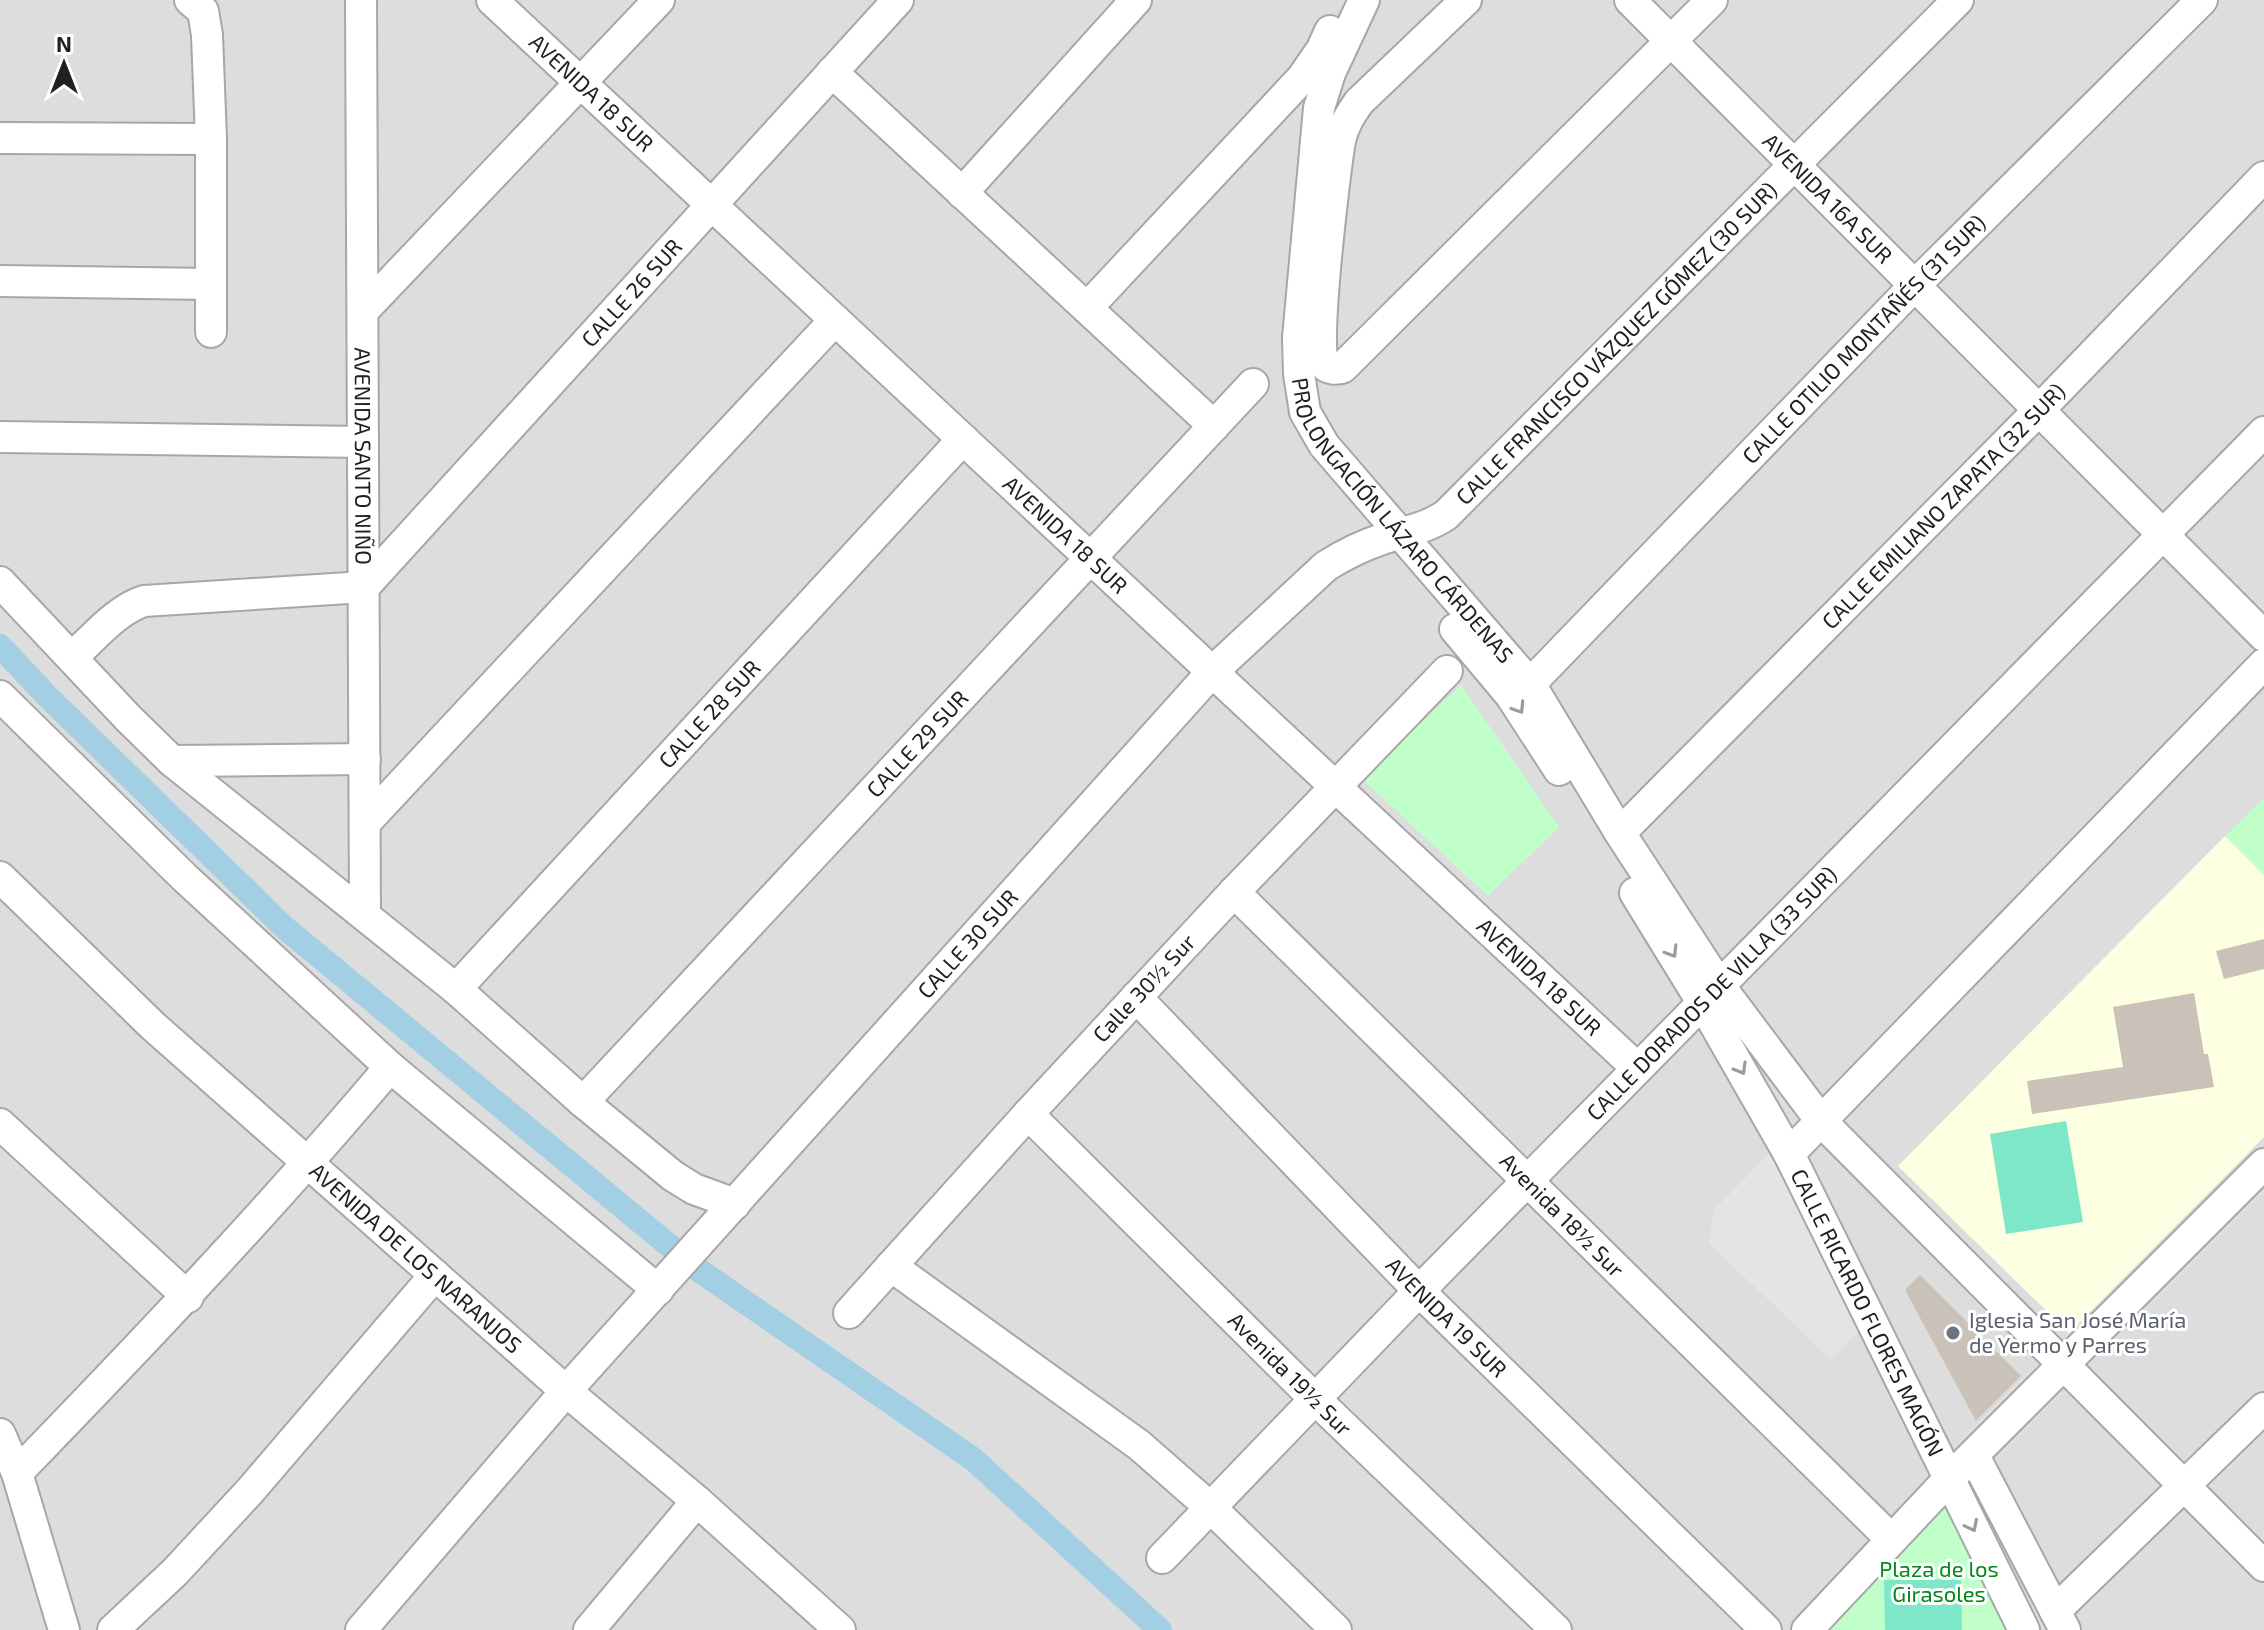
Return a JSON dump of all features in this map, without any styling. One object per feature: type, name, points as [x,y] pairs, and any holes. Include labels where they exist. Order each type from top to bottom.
[{"type":"street","points":[[190,0],[203,11],[205,22],[211,139],[211,332]]},
{"type":"street","name":"AVENIDA SANTO NIÑO","points":[[361,0],[365,914]]},
{"type":"street","name":"AVENIDA 18 SUR","points":[[492,0],[1637,1068]]},
{"type":"street","points":[[363,311],[659,0]]},
{"type":"street","name":"CALLE 26 SUR","points":[[364,587],[898,0]]},
{"type":"street","points":[[962,193],[1136,0]]},
{"type":"street","points":[[1087,308],[1302,78],[1322,49],[1344,0]]},
{"type":"street","name":"PROLONGACIÓN LÁZARO CÁRDENAS","points":[[1364,0],[1330,73],[1319,108],[1298,338],[1305,412],[1324,445],[1390,537],[1511,696],[1710,994]]},
{"type":"street","points":[[1466,0],[1359,102],[1347,121],[1340,141],[1322,312],[1320,355],[1330,368],[1342,368],[1712,0]]},
{"type":"street","name":"AVENIDA 16A SUR","points":[[1630,0],[2264,636]]},
{"type":"street","name":"CALLE FRANCISCO VÁZQUEZ GÓMEZ (30 SUR)","points":[[1390,537],[1430,526],[1446,515],[1958,0]]},
{"type":"street","name":"CALLE OTILIO MONTAÑÉS (31 SUR)","points":[[1530,684],[1915,285],[2202,0]]},
{"type":"street","points":[[832,72],[1214,426]]},
{"type":"street","points":[[0,138],[211,139]]},
{"type":"street","name":"CALLE EMILIANO ZAPATA (32 SUR)","points":[[1620,833],[2039,410],[2264,177]]},
{"type":"street","points":[[0,281],[211,284]]},
{"type":"street","points":[[365,823],[835,320]]},
{"type":"street","name":"CALLE 29 SUR","points":[[583,1102],[1253,384]]},
{"type":"street","name":"CALLE DORADOS DE VILLA (33 SUR)","points":[[1162,1558],[1527,1180],[2264,432]]},
{"type":"street","points":[[0,437],[363,442]]},
{"type":"street","name":"CALLE 28 SUR","points":[[456,989],[963,439]]},
{"type":"street","name":"PROLONGACIÓN LÁZARO CÁRDENAS","points":[[1390,537],[1530,684],[1620,833],[1710,994]]},
{"type":"street","name":"CALLE 30 SUR","points":[[361,1630],[566,1391],[1212,672],[1326,566],[1347,553],[1390,537]]},
{"type":"street","points":[[0,582],[172,761],[456,989],[583,1102],[673,1176],[694,1189],[735,1204]]},
{"type":"street","points":[[72,657],[131,605],[144,601],[364,587]]},
{"type":"street","points":[[1789,1154],[2264,664]]},
{"type":"street","name":"Calle 30½ Sur","points":[[849,1313],[1136,997],[1447,671]]},
{"type":"street","points":[[6,715],[390,1067],[665,1282]]},
{"type":"street","points":[[172,761],[365,759]]},
{"type":"street","name":"AVENIDA DE LOS NARANJOS","points":[[0,877],[153,1026],[566,1391],[697,1501],[829,1627]]},
{"type":"street","name":"Avenida 18½ Sur","points":[[1234,892],[1891,1539]]},
{"type":"street","points":[[1710,994],[1821,1121],[2264,1566]]},
{"type":"street","name":"CALLE RICARDO FLORES MAGÓN","points":[[1710,994],[2024,1630]]},
{"type":"street","name":"AVENIDA 19 SUR","points":[[1136,997],[1419,1291],[1766,1630]]},
{"type":"street","points":[[17,1473],[188,1297],[309,1163],[390,1067]]},
{"type":"street","name":"Avenida 19½ Sur","points":[[1028,1114],[1314,1398],[1556,1630]]},
{"type":"street","points":[[0,1124],[188,1297]]},
{"type":"street","points":[[1807,1630],[1948,1480],[2264,1164]]},
{"type":"street","points":[[891,1266],[1139,1445],[1211,1508],[1336,1630]]},
{"type":"street","points":[[113,1630],[175,1572],[250,1491],[435,1275]]},
{"type":"street","points":[[1974,1456],[2060,1620],[2185,1486],[2264,1408]]},
{"type":"street","points":[[0,1434],[17,1473],[13,1507],[64,1630]]},
{"type":"street","points":[[589,1630],[697,1501]]},
{"type":"shaded area","points":[[0,0],[2264,0],[2264,1630],[0,1630]]},
{"type":"shaded area","points":[[2225,836],[2264,875],[2264,1137],[2069,1333],[1898,1166]]},
{"type":"shaded area","points":[[1769,1154],[1863,1327],[1831,1360],[1709,1243],[1714,1210]]},
{"type":"green space","points":[[1461,685],[1559,827],[1488,896],[1362,779]]},
{"type":"green space","points":[[2264,798],[2264,875],[2225,836]]},
{"type":"green space","points":[[2066,1121],[2083,1222],[2006,1234],[1990,1134]]},
{"type":"green space","name":"Plaza de los Girasoles","points":[[1951,1498],[2017,1630],[1827,1630]]},
{"type":"green space","points":[[1961,1579],[1962,1630],[1885,1630],[1884,1580]]},
{"type":"building","points":[[2264,939],[2264,969],[2224,979],[2216,951]]},
{"type":"building","points":[[2194,993],[2204,1054],[2208,1054],[2214,1087],[2032,1114],[2027,1081],[2123,1067],[2113,1007]]},
{"type":"building","name":"Iglesia San José María de Yermo y Parres","points":[[1920,1275],[2021,1376],[1976,1421],[1905,1290]]},
{"type":"waterway","points":[[0,646],[47,696],[285,928],[700,1271],[973,1459],[1160,1630]]},
{"type":"place","name":"Iglesia San José María de Yermo y Parres","points":[[1953,1333]]}]
